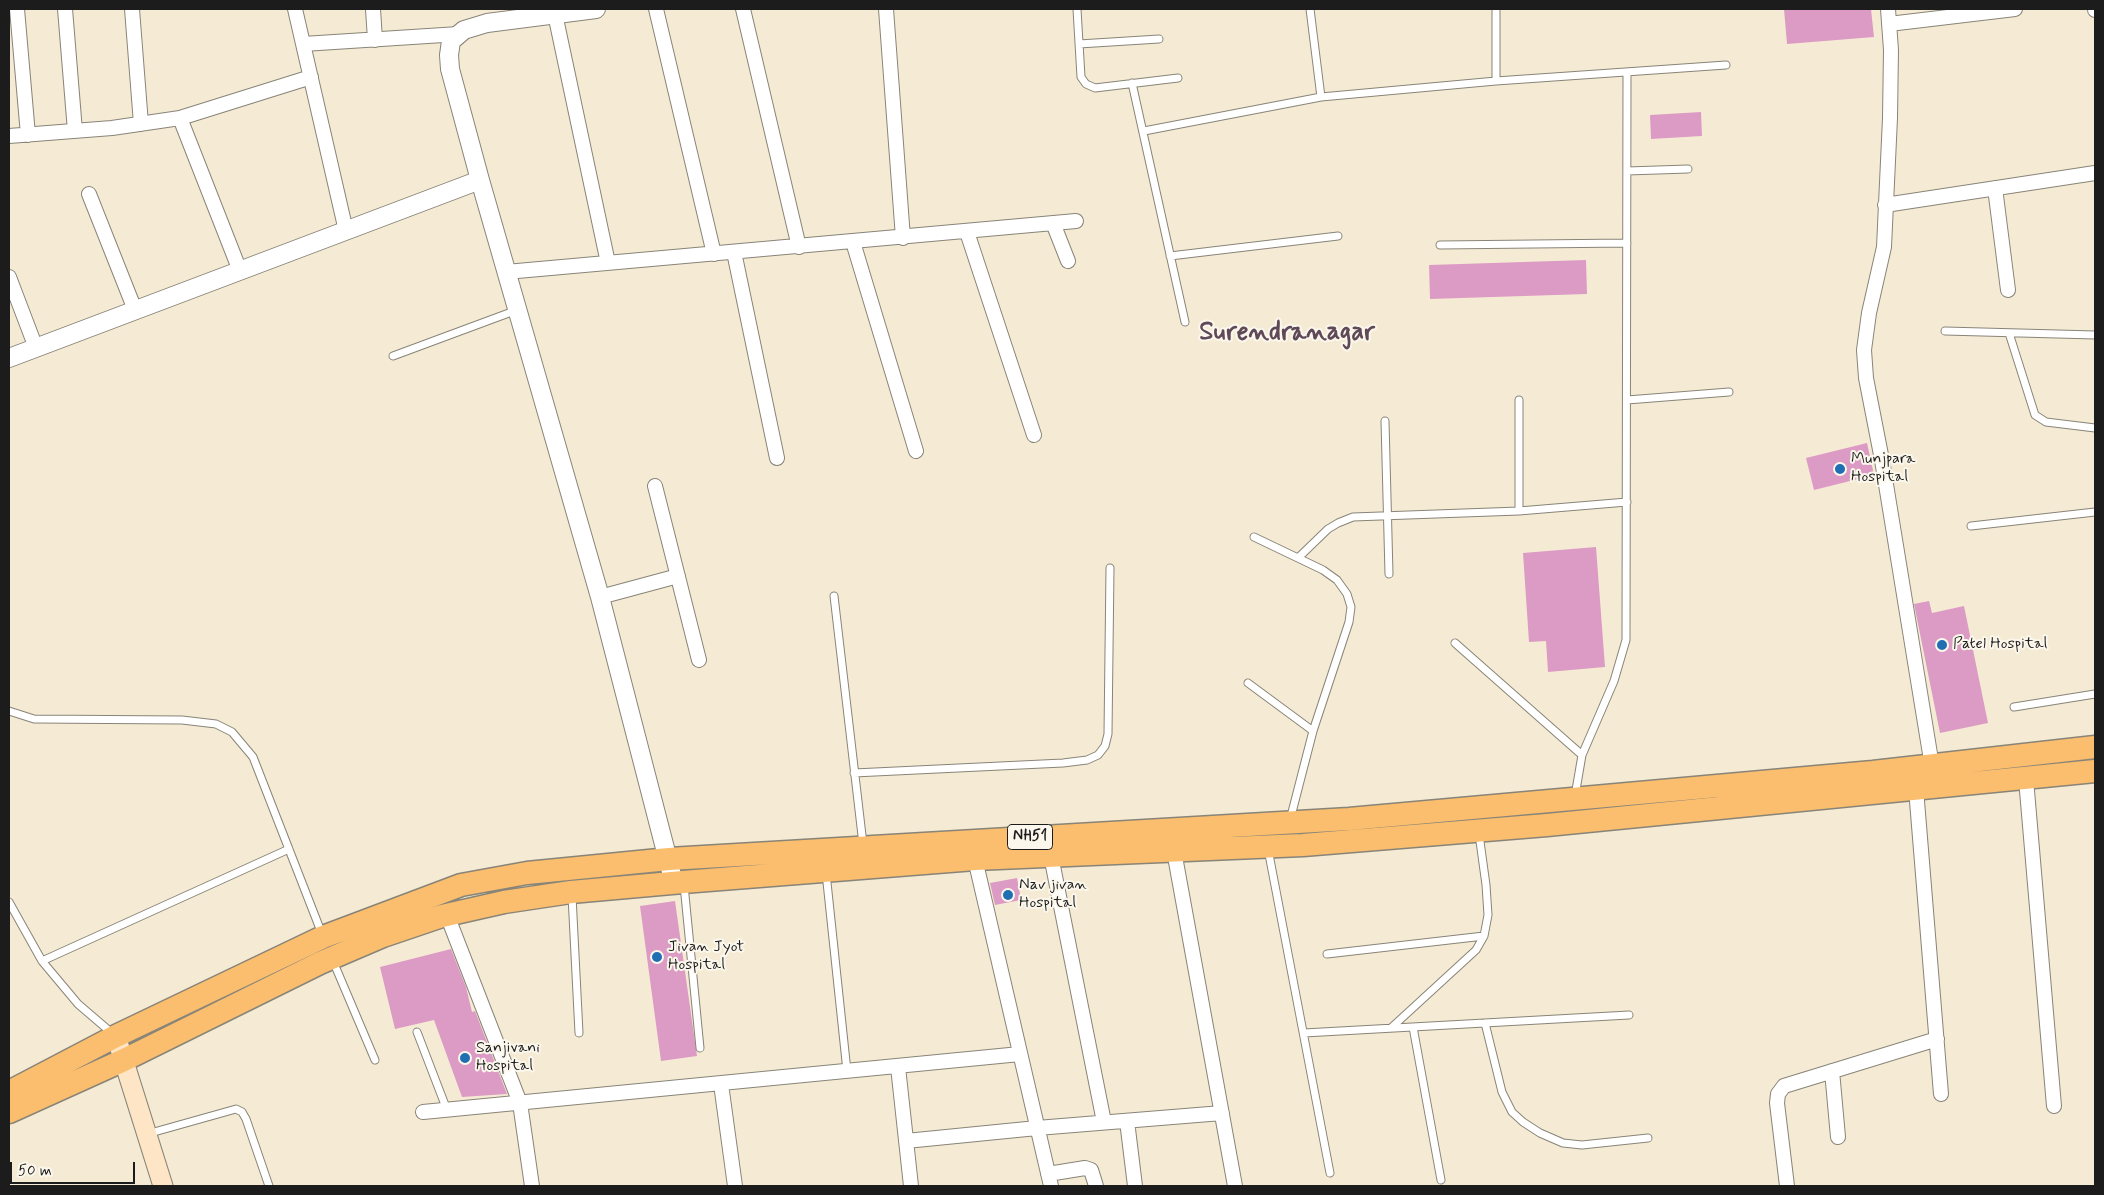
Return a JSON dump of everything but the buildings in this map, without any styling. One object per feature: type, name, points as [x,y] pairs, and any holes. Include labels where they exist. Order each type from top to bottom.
[{"type":"highway","name":"NH51","points":[[9,1112],[124,1060],[327,948],[383,936],[447,915],[504,902],[571,892],[679,882],[975,860],[1174,850],[1350,819],[1932,766],[2095,747]]},
{"type":"highway","name":"NH51","points":[[9,1092],[116,1036],[327,948],[461,885],[527,873],[669,859],[863,846],[1272,832],[1479,831],[2095,771]]},
{"type":"main road","points":[[116,1036],[163,1186]]},
{"type":"street","points":[[17,9],[28,135]]},
{"type":"street","points":[[65,9],[75,131]]},
{"type":"street","points":[[132,9],[141,124]]},
{"type":"street","points":[[295,9],[346,231]]},
{"type":"street","points":[[373,9],[376,40]]},
{"type":"street","points":[[596,9],[555,14],[487,16],[464,30],[452,41],[449,55],[450,69],[506,272],[600,597],[669,859],[679,882]]},
{"type":"street","points":[[656,9],[714,254]]},
{"type":"street","points":[[743,9],[799,247]]},
{"type":"street","points":[[886,9],[903,238]]},
{"type":"street","points":[[1888,9],[1890,118],[1884,247],[1865,333],[1866,378],[1882,460],[1932,766]]},
{"type":"street","points":[[1889,24],[2015,9]]},
{"type":"street","points":[[555,14],[608,263]]},
{"type":"street","points":[[303,44],[459,34]]},
{"type":"street","points":[[9,136],[75,131],[180,118],[311,77]]},
{"type":"street","points":[[180,118],[240,271]]},
{"type":"street","points":[[1885,205],[2095,173]]},
{"type":"street","points":[[9,358],[480,180]]},
{"type":"street","points":[[1995,188],[2008,290]]},
{"type":"street","points":[[89,194],[135,310]]},
{"type":"street","points":[[506,272],[903,238],[1076,221]]},
{"type":"street","points":[[1053,223],[1068,261]]},
{"type":"street","points":[[967,232],[1034,435]]},
{"type":"street","points":[[853,242],[916,451]]},
{"type":"street","points":[[734,252],[777,458]]},
{"type":"street","points":[[9,277],[36,348]]},
{"type":"street","points":[[655,486],[699,660]]},
{"type":"street","points":[[600,597],[678,576]]},
{"type":"street","points":[[2026,779],[2054,1106]]},
{"type":"street","points":[[1916,789],[1941,1094]]},
{"type":"street","points":[[1174,850],[1235,1186]]},
{"type":"street","points":[[1051,856],[1104,1122]]},
{"type":"street","points":[[975,860],[1049,1180],[1085,1168],[1091,1170],[1096,1186]]},
{"type":"street","points":[[447,915],[520,1103],[532,1186]]},
{"type":"street","points":[[1787,1186],[1778,1094],[1784,1086],[1937,1039]]},
{"type":"street","points":[[423,1112],[1020,1054]]},
{"type":"street","points":[[898,1067],[911,1186]]},
{"type":"street","points":[[1832,1071],[1838,1137]]},
{"type":"street","points":[[720,1084],[735,1186]]},
{"type":"street","points":[[906,1141],[1222,1113]]},
{"type":"street","points":[[1128,1120],[1135,1186]]},
{"type":"lane","points":[[1077,9],[1081,77],[1086,84],[1095,88],[1178,78]]},
{"type":"lane","points":[[1310,9],[1321,97]]},
{"type":"lane","points":[[1496,11],[1496,81]]},
{"type":"lane","points":[[1078,44],[1159,39]]},
{"type":"lane","points":[[1144,131],[1321,97],[1496,81],[1726,65]]},
{"type":"lane","points":[[1574,798],[1582,755],[1614,681],[1626,640],[1627,73]]},
{"type":"lane","points":[[1132,83],[1185,322]]},
{"type":"lane","points":[[1627,171],[1688,169]]},
{"type":"lane","points":[[1170,256],[1338,236]]},
{"type":"lane","points":[[1440,245],[1627,243]]},
{"type":"lane","points":[[393,356],[518,310]]},
{"type":"lane","points":[[1945,331],[2095,335]]},
{"type":"lane","points":[[2009,332],[2035,415],[2046,422],[2095,428]]},
{"type":"lane","points":[[1627,400],[1729,392]]},
{"type":"lane","points":[[1519,511],[1520,400]]},
{"type":"lane","points":[[1385,421],[1389,574]]},
{"type":"lane","points":[[1299,558],[1338,523],[1353,516],[1519,511],[1627,502]]},
{"type":"lane","points":[[1972,526],[2095,512]]},
{"type":"lane","points":[[1254,537],[1323,570],[1337,580],[1347,594],[1351,607],[1349,622],[1313,731],[1272,832],[1304,1033],[1330,1173]]},
{"type":"lane","points":[[854,773],[1063,763],[1087,760],[1098,755],[1105,746],[1108,734],[1110,568]]},
{"type":"lane","points":[[834,596],[863,846]]},
{"type":"lane","points":[[1455,643],[1582,755]]},
{"type":"lane","points":[[1248,683],[1313,731]]},
{"type":"lane","points":[[2014,707],[2095,694]]},
{"type":"lane","points":[[9,711],[34,720],[182,720],[216,724],[232,732],[253,757],[327,948],[376,1060]]},
{"type":"lane","points":[[1391,1028],[1476,950],[1484,936],[1488,915],[1479,831]]},
{"type":"lane","points":[[42,961],[289,849]]},
{"type":"lane","points":[[826,871],[847,1071]]},
{"type":"lane","points":[[679,882],[700,1048]]},
{"type":"lane","points":[[571,892],[579,1033]]},
{"type":"lane","points":[[9,902],[42,961],[78,1004],[116,1036]]},
{"type":"lane","points":[[1327,954],[1484,936]]},
{"type":"lane","points":[[1304,1033],[1629,1014]]},
{"type":"lane","points":[[1485,1023],[1502,1092],[1512,1112],[1523,1122],[1540,1133],[1563,1143],[1582,1145],[1648,1138]]},
{"type":"lane","points":[[1413,1027],[1441,1180]]},
{"type":"lane","points":[[417,1032],[447,1110]]},
{"type":"lane","points":[[146,1134],[226,1110],[236,1109],[242,1112],[246,1119],[269,1186]]},
{"type":"place","name":"Munjpara Hospital","points":[[1840,469]]},
{"type":"place","name":"Patel Hospital","points":[[1942,645]]},
{"type":"place","name":"Nav jivan Hospital","points":[[1008,895]]},
{"type":"place","name":"Jivan Jyot Hospital","points":[[657,957]]},
{"type":"place","name":"Sanjivani Hospital","points":[[465,1058]]},
{"type":"district","name":"Surendranagar","points":[[1287,334]]}]
